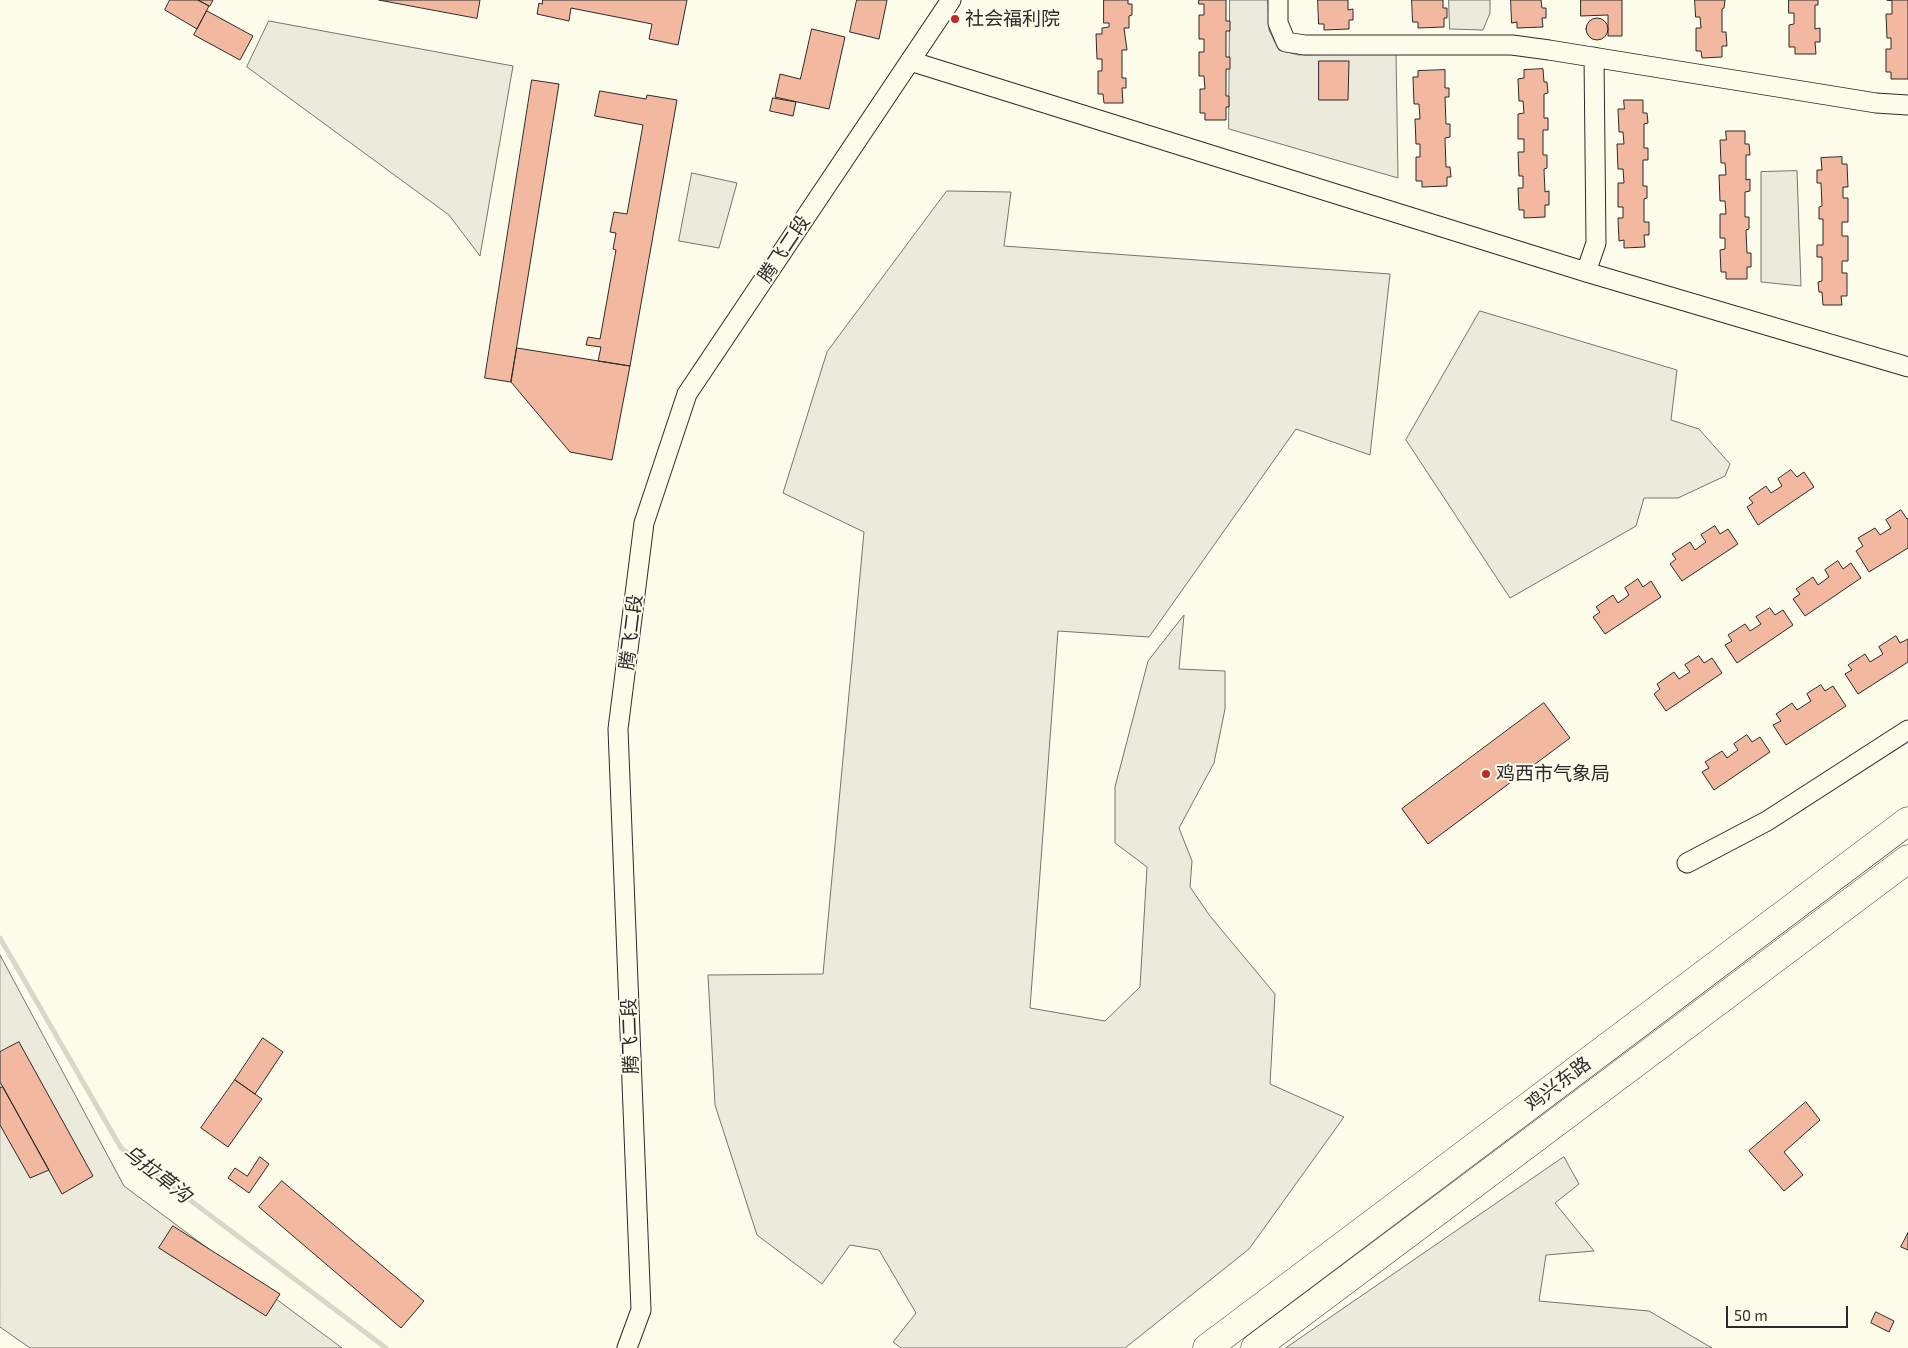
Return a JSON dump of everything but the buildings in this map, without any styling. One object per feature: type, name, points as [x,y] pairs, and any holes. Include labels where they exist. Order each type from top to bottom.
[{"type":"highway","name":"鸡兴东路","points":[[1207,1348],[1908,821]]},
{"type":"highway","name":"鸡兴东路","points":[[1255,1348],[1908,859]]},
{"type":"street","name":"腾飞二段","points":[[627,1348],[641,1310],[618,729],[644,523],[687,394],[951,0]]},
{"type":"street","points":[[1278,0],[1278,23],[1286,42],[1305,45],[1512,45],[1881,104],[1908,105]]},
{"type":"street","points":[[1586,272],[1596,243],[1594,57]]},
{"type":"street","points":[[910,61],[1586,272],[1908,367]]},
{"type":"street","points":[[1687,863],[1767,821],[1908,730]]},
{"type":"shaded area","points":[[1230,0],[1268,0],[1269,30],[1279,50],[1299,55],[1396,53],[1398,178],[1229,129]]},
{"type":"shaded area","points":[[1449,0],[1490,0],[1490,13],[1483,30],[1450,29]]},
{"type":"shaded area","points":[[269,21],[513,66],[480,256],[449,215],[247,67]]},
{"type":"shaded area","points":[[1797,171],[1801,286],[1761,282],[1761,172]]},
{"type":"shaded area","points":[[692,173],[737,183],[719,248],[679,241]]},
{"type":"shaded area","points":[[947,191],[1011,192],[1004,246],[1390,274],[1370,455],[1296,429],[1149,637],[1058,631],[1030,1008],[1105,1021],[1140,987],[1147,867],[1115,843],[1115,787],[1148,661],[1184,615],[1179,669],[1225,671],[1225,709],[1214,763],[1179,828],[1192,861],[1190,887],[1210,916],[1275,994],[1270,1084],[1344,1117],[1249,1249],[1125,1348],[901,1348],[893,1342],[916,1313],[879,1250],[850,1245],[822,1284],[757,1235],[715,1105],[708,975],[823,974],[864,532],[783,493],[827,352]]},
{"type":"shaded area","points":[[1480,311],[1677,370],[1671,420],[1699,429],[1730,464],[1725,476],[1678,498],[1644,498],[1636,526],[1510,598],[1406,440]]},
{"type":"shaded area","points":[[0,955],[124,1186],[342,1348],[30,1348],[0,1327]]},
{"type":"shaded area","points":[[1564,1157],[1579,1184],[1555,1203],[1594,1251],[1546,1255],[1539,1301],[1649,1311],[1712,1348],[1286,1348]]},
{"type":"waterway","name":"乌拉草沟","points":[[0,938],[121,1148],[386,1348]]},
{"type":"place","name":"社会福利院","points":[[955,19]]},
{"type":"place","name":"鸡西市气象局","points":[[1486,774]]}]
